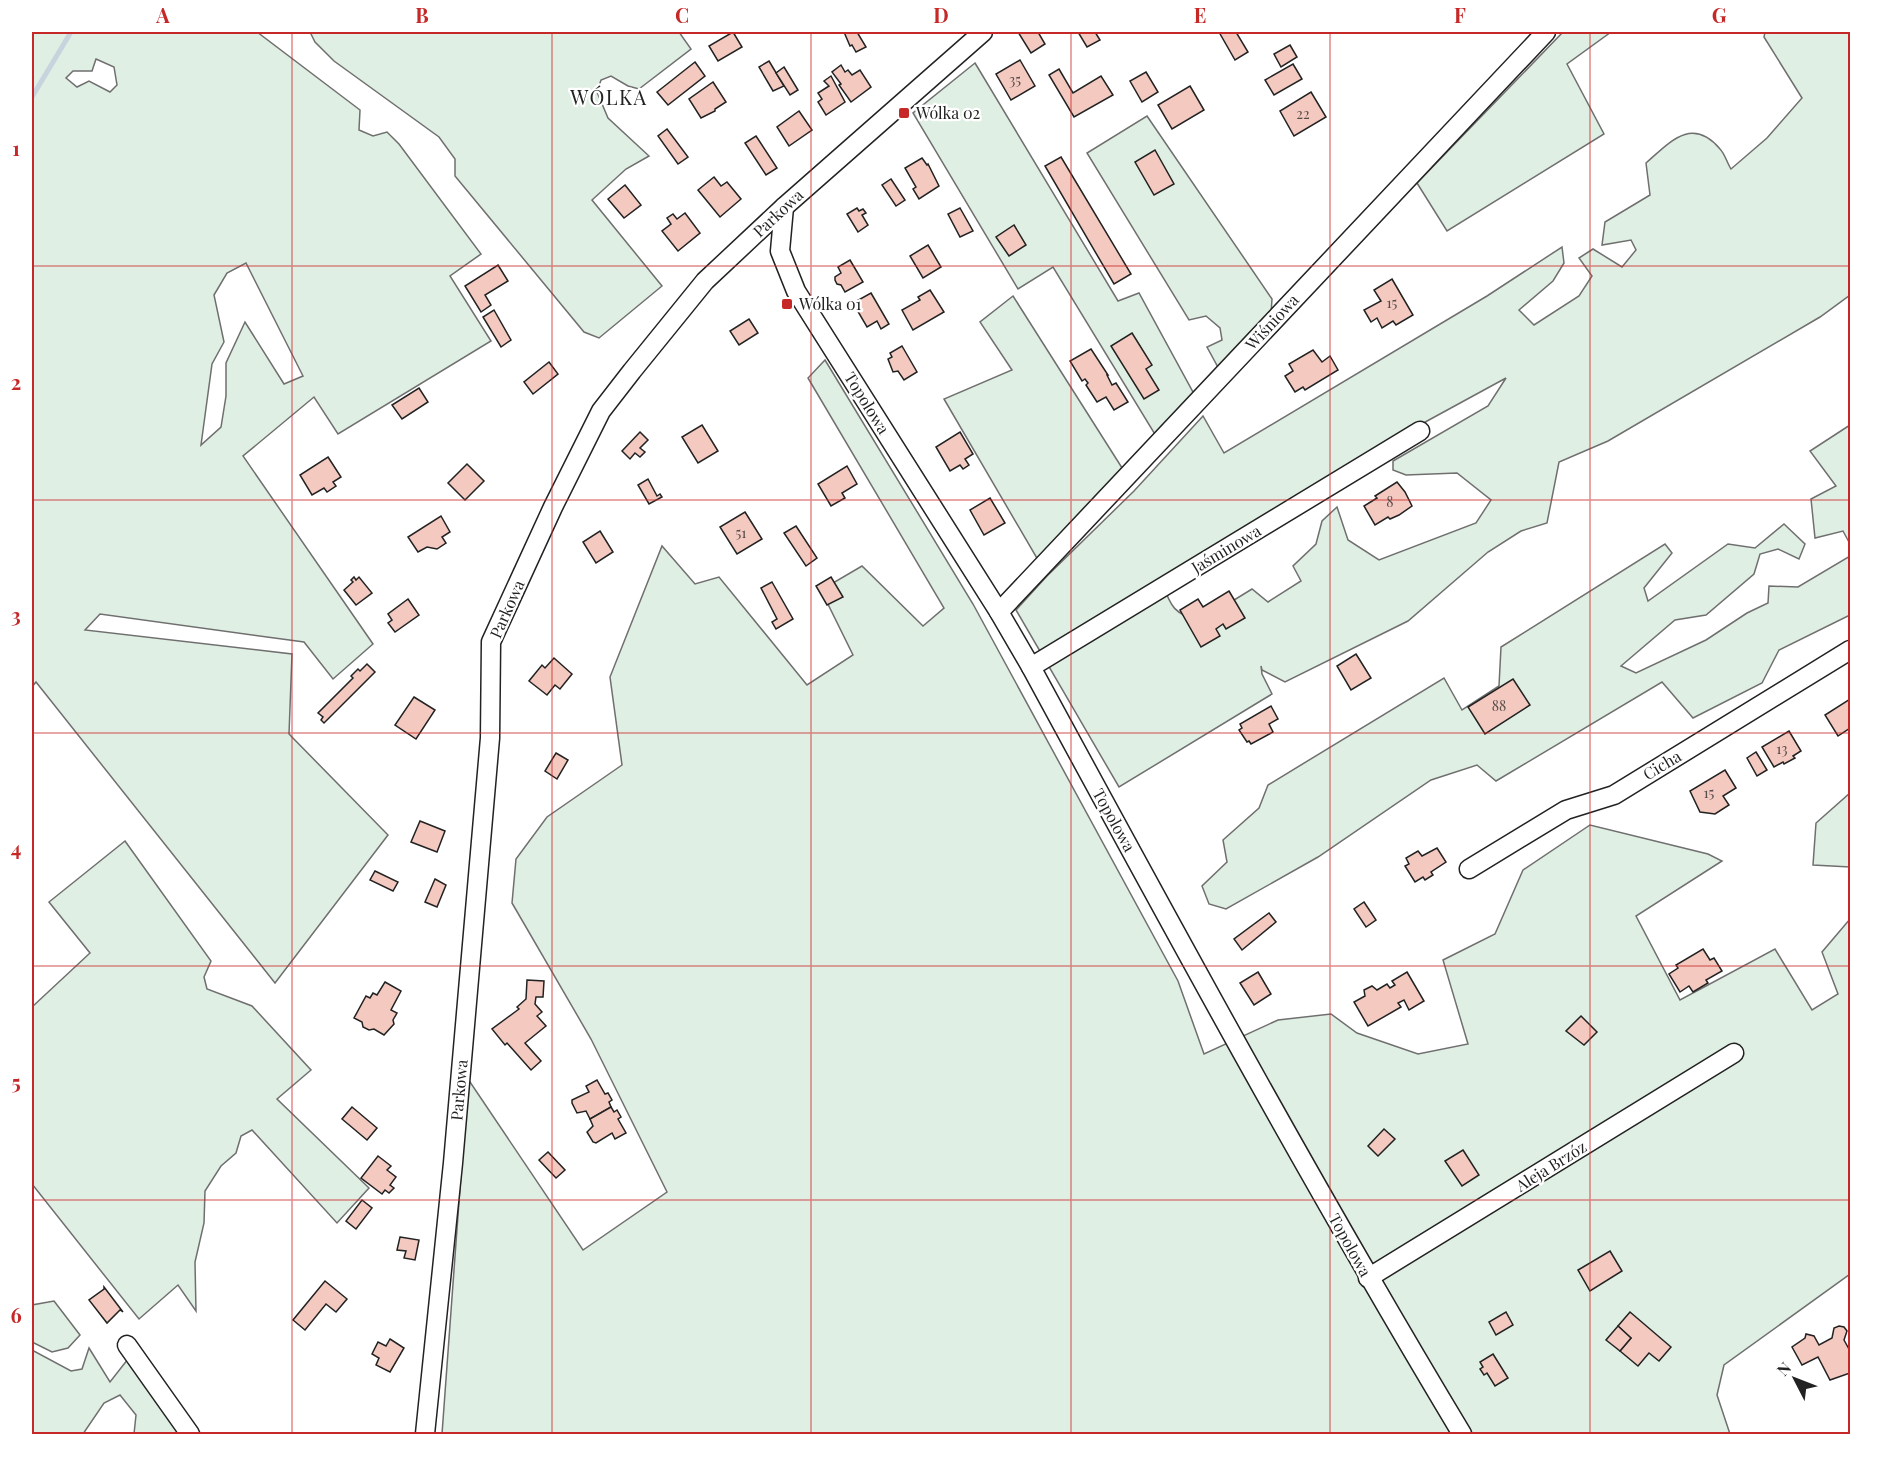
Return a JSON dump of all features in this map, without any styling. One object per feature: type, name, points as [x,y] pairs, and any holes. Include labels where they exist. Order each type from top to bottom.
[{"type":"street","name":"Parkowa","points":[[425,1434],[453,1163],[489,750],[491,642],[553,507],[602,411],[632,371],[705,281],[784,207],[983,32]]},
{"type":"street","name":"Wiśniowa","points":[[999,612],[1546,32]]},
{"type":"street","name":"Topolowa","points":[[784,207],[780,251],[796,291],[999,612],[1368,1278],[1462,1434]]},
{"type":"street","name":"Jaśminowa","points":[[1031,668],[1420,431]]},
{"type":"street","name":"Cicha","points":[[1469,869],[1566,810],[1614,795],[1851,650]]},
{"type":"street","name":"Aleja Brzóz","points":[[1368,1278],[1734,1053]]},
{"type":"street","points":[[127,1345],[190,1434]]},
{"type":"green space","points":[[32,32],[257,32],[360,110],[359,130],[373,136],[387,132],[399,144],[481,254],[450,276],[491,341],[338,434],[314,397],[243,456],[373,644],[333,679],[304,642],[100,614],[85,630],[292,654],[289,734],[388,835],[275,983],[36,682],[32,687]],"holes":[[[96,59],[114,67],[117,85],[110,92],[89,81],[77,87],[66,78],[73,71],[92,71]],[[246,263],[303,376],[284,384],[245,322],[226,363],[226,396],[221,427],[201,445],[212,364],[224,342],[214,295],[227,273]]]},
{"type":"green space","points":[[310,32],[679,32],[691,49],[639,89],[628,86],[611,76],[601,80],[597,92],[608,118],[649,156],[626,169],[592,200],[662,286],[599,338],[584,332],[455,176],[455,159],[439,137],[334,61],[315,42]]},
{"type":"green space","points":[[1563,32],[1611,32],[1567,64],[1604,134],[1447,231],[1417,183]]},
{"type":"green space","points":[[1765,32],[1850,32],[1850,295],[1820,317],[1608,441],[1559,462],[1547,523],[1521,531],[1488,552],[1408,621],[1285,682],[1262,670],[1261,666],[1262,674],[1272,694],[1119,787],[1016,610],[1047,576],[1134,491],[1203,416],[1224,453],[1487,296],[1562,247],[1564,263],[1553,281],[1519,310],[1534,325],[1579,296],[1592,276],[1579,258],[1593,249],[1622,267],[1636,250],[1631,240],[1602,245],[1605,222],[1650,195],[1646,163],[1673,141],[1691,133],[1710,139],[1722,151],[1731,169],[1767,138],[1802,98],[1764,37]],"holes":[[[1506,378],[1488,406],[1393,461],[1393,470],[1406,475],[1457,473],[1491,500],[1476,523],[1379,560],[1348,540],[1337,507],[1322,521],[1316,544],[1293,566],[1301,581],[1268,602],[1252,589],[1200,621],[1184,615],[1171,604],[1162,583],[1361,457]]]},
{"type":"green space","points":[[975,63],[1118,301],[1139,293],[1194,394],[1156,436],[1053,267],[1018,289],[913,113]]},
{"type":"green space","points":[[1147,116],[1272,299],[1271,314],[1219,369],[1207,347],[1222,340],[1220,328],[1206,316],[1189,320],[1087,153]]},
{"type":"green space","points":[[1013,296],[1124,471],[1038,560],[944,399],[1012,370],[980,322]]},
{"type":"green space","points":[[825,360],[973,604],[1178,981],[1204,1054],[1278,1020],[1331,1014],[1357,1033],[1418,1054],[1468,1044],[1443,960],[1495,934],[1523,870],[1590,825],[1708,854],[1722,861],[1636,916],[1680,1000],[1775,949],[1812,1010],[1838,994],[1822,952],[1850,919],[1850,1274],[1724,1365],[1717,1395],[1730,1434],[442,1434],[468,1079],[583,1250],[667,1192],[591,1039],[512,903],[516,859],[547,817],[622,765],[610,677],[662,546],[695,584],[719,577],[807,685],[853,655],[821,590],[862,566],[923,626],[944,608],[808,378]]},
{"type":"green space","points":[[1850,425],[1850,544],[1843,531],[1815,538],[1811,499],[1836,486],[1810,451]]},
{"type":"green space","points":[[1784,524],[1805,544],[1799,559],[1778,549],[1760,554],[1754,574],[1706,615],[1675,620],[1621,666],[1636,673],[1706,640],[1747,613],[1768,603],[1769,586],[1798,587],[1850,556],[1850,615],[1779,650],[1762,683],[1693,718],[1662,682],[1496,781],[1477,765],[1431,780],[1318,857],[1226,909],[1209,904],[1202,886],[1227,862],[1223,840],[1259,808],[1268,785],[1444,678],[1462,710],[1499,686],[1501,647],[1665,544],[1672,553],[1644,588],[1648,601],[1728,544],[1755,548]]},
{"type":"green space","points":[[1850,793],[1850,867],[1813,865],[1816,823]]},
{"type":"green space","points":[[125,841],[211,961],[204,977],[207,989],[252,1006],[311,1070],[277,1099],[369,1188],[337,1223],[252,1130],[241,1136],[236,1153],[221,1166],[205,1191],[204,1223],[195,1262],[196,1311],[178,1285],[139,1319],[32,1184],[32,1007],[90,953],[49,902]]},
{"type":"green space","points":[[54,1301],[80,1335],[68,1348],[52,1352],[32,1342],[32,1305]]},
{"type":"green space","points":[[89,1348],[110,1382],[128,1359],[181,1434],[134,1434],[136,1415],[120,1395],[104,1403],[83,1434],[32,1434],[32,1350],[71,1371],[82,1369]]},
{"type":"building","points":[[733,32],[742,47],[718,61],[709,46]]},
{"type":"building","points":[[844,32],[857,32],[866,47],[856,52],[852,45],[850,46]]},
{"type":"building","points":[[1018,32],[1038,32],[1045,44],[1031,53]]},
{"type":"building","points":[[1078,32],[1095,32],[1100,40],[1087,47]]},
{"type":"building","points":[[1219,32],[1236,32],[1248,52],[1235,60]]},
{"type":"building","points":[[1290,45],[1297,57],[1281,67],[1274,54]]},
{"type":"building","points":[[1020,60],[1035,86],[1011,100],[996,74]]},
{"type":"building","points":[[769,61],[784,86],[773,91],[759,67]]},
{"type":"building","points":[[695,62],[705,76],[668,105],[657,92]]},
{"type":"building","points":[[1293,64],[1302,79],[1274,95],[1265,80]]},
{"type":"building","points":[[841,65],[845,72],[848,70],[852,75],[860,70],[871,87],[851,102],[832,72]]},
{"type":"building","points":[[784,67],[798,90],[790,95],[776,73]]},
{"type":"building","points":[[1059,69],[1073,93],[1101,76],[1113,95],[1074,117],[1049,75]]},
{"type":"building","points":[[1146,72],[1158,92],[1142,102],[1130,81]]},
{"type":"building","points":[[831,76],[845,102],[826,115],[818,102],[822,99],[818,93],[829,86],[824,81]]},
{"type":"building","points":[[713,82],[726,102],[701,118],[689,99]]},
{"type":"building","points":[[1190,86],[1204,110],[1172,129],[1158,105]]},
{"type":"building","points":[[1311,92],[1326,117],[1294,136],[1280,111]]},
{"type":"building","points":[[799,111],[812,130],[789,146],[777,127]]},
{"type":"building","points":[[667,129],[688,157],[678,164],[658,136]]},
{"type":"building","points":[[756,136],[777,168],[766,175],[745,143]]},
{"type":"building","points":[[1155,150],[1174,184],[1154,195],[1135,162]]},
{"type":"building","points":[[1061,157],[1131,274],[1114,284],[1045,166]]},
{"type":"building","points":[[922,158],[928,164],[939,186],[919,199],[913,189],[916,187],[905,168]]},
{"type":"building","points":[[714,177],[721,186],[727,182],[741,199],[720,217],[698,190]]},
{"type":"building","points":[[891,179],[905,200],[896,206],[882,185]]},
{"type":"building","points":[[625,185],[641,205],[624,218],[608,199]]},
{"type":"building","points":[[857,208],[859,211],[863,209],[866,213],[862,215],[868,225],[858,232],[847,214]]},
{"type":"building","points":[[960,208],[973,231],[960,237],[948,214]]},
{"type":"building","points":[[685,213],[700,233],[678,251],[662,231],[671,224],[667,218],[673,214],[677,219]]},
{"type":"building","points":[[1014,225],[1026,245],[1009,256],[996,237]]},
{"type":"building","points":[[928,245],[941,267],[923,278],[910,256]]},
{"type":"building","points":[[850,260],[863,282],[845,292],[841,285],[837,284],[835,277],[841,273],[838,267]]},
{"type":"building","points":[[498,265],[508,281],[485,295],[491,305],[481,312],[465,286]]},
{"type":"building","points":[[1392,279],[1413,315],[1396,325],[1393,321],[1382,328],[1377,318],[1371,322],[1364,310],[1381,301],[1374,290]]},
{"type":"building","points":[[930,290],[944,312],[913,330],[902,310],[920,300],[918,297]]},
{"type":"building","points":[[871,293],[889,324],[881,329],[877,321],[867,327],[853,303]]},
{"type":"building","points":[[494,310],[511,340],[501,347],[483,317]]},
{"type":"building","points":[[749,319],[758,333],[739,345],[730,331]]},
{"type":"building","points":[[1132,333],[1152,365],[1146,369],[1159,390],[1144,399],[1111,346]]},
{"type":"building","points":[[902,346],[917,372],[904,380],[898,371],[893,372],[888,359],[892,357],[890,353]]},
{"type":"building","points":[[1091,349],[1112,385],[1116,383],[1128,402],[1114,410],[1106,397],[1097,402],[1086,385],[1088,383],[1085,379],[1082,381],[1070,361]]},
{"type":"building","points":[[1313,350],[1322,362],[1330,356],[1338,370],[1305,390],[1303,387],[1295,392],[1285,376],[1293,371],[1289,364]]},
{"type":"building","points":[[549,362],[558,374],[533,394],[524,382]]},
{"type":"building","points":[[419,388],[428,402],[402,419],[392,405]]},
{"type":"building","points":[[702,425],[718,451],[698,463],[682,437]]},
{"type":"building","points":[[640,432],[648,440],[640,448],[645,452],[640,457],[635,453],[630,459],[622,451]]},
{"type":"building","points":[[960,432],[973,454],[965,459],[969,465],[963,469],[960,465],[950,471],[936,447]]},
{"type":"building","points":[[328,457],[341,477],[333,482],[336,486],[327,492],[324,488],[312,495],[300,475]]},
{"type":"building","points":[[467,464],[484,481],[465,500],[448,483]]},
{"type":"building","points":[[847,466],[857,484],[842,493],[845,498],[831,506],[818,484]]},
{"type":"building","points":[[648,479],[657,496],[660,494],[662,497],[649,504],[638,485]]},
{"type":"building","points":[[1397,482],[1412,506],[1399,515],[1390,519],[1388,517],[1375,525],[1364,506]]},
{"type":"building","points":[[990,498],[1005,523],[984,535],[970,510]]},
{"type":"building","points":[[745,512],[762,539],[737,554],[720,527]]},
{"type":"building","points":[[441,516],[450,532],[442,537],[446,543],[437,549],[427,547],[418,552],[408,537]]},
{"type":"building","points":[[796,526],[817,558],[806,566],[784,533]]},
{"type":"building","points":[[600,531],[613,552],[596,563],[583,542]]},
{"type":"building","points":[[354,577],[356,580],[359,577],[372,593],[356,605],[344,590],[353,582],[351,580]]},
{"type":"building","points":[[831,577],[843,597],[827,605],[816,586]]},
{"type":"building","points":[[772,582],[793,619],[776,629],[772,622],[777,619],[761,588]]},
{"type":"building","points":[[1229,591],[1245,618],[1226,629],[1223,624],[1216,629],[1220,636],[1201,647],[1180,610],[1198,599],[1203,607]]},
{"type":"building","points":[[408,599],[419,615],[395,632],[388,623],[392,620],[388,614]]},
{"type":"building","points":[[1356,654],[1371,678],[1351,690],[1337,666]]},
{"type":"building","points":[[554,658],[572,674],[560,689],[555,685],[547,695],[529,681],[542,665],[545,668]]},
{"type":"building","points":[[367,664],[375,672],[324,723],[321,720],[323,717],[318,713],[353,678],[351,676],[358,669],[360,671]]},
{"type":"building","points":[[1513,679],[1530,705],[1485,734],[1468,707]]},
{"type":"building","points":[[414,697],[435,710],[416,739],[395,725]]},
{"type":"building","points":[[1850,699],[1850,728],[1838,736],[1825,715]]},
{"type":"building","points":[[1271,706],[1278,719],[1269,724],[1273,732],[1251,744],[1247,742],[1239,730],[1242,728],[1240,724]]},
{"type":"building","points":[[1789,731],[1801,751],[1793,756],[1795,758],[1774,767],[1762,747]]},
{"type":"building","points":[[1756,752],[1767,770],[1757,776],[1747,758]]},
{"type":"building","points":[[556,753],[568,760],[557,779],[545,771]]},
{"type":"building","points":[[1725,770],[1736,788],[1723,796],[1729,805],[1715,814],[1700,812],[1690,791]]},
{"type":"building","points":[[420,821],[445,831],[437,852],[411,842]]},
{"type":"building","points":[[1437,848],[1446,862],[1431,872],[1433,875],[1415,882],[1405,866],[1409,864],[1406,858],[1418,851],[1422,856]]},
{"type":"building","points":[[375,871],[398,882],[393,891],[370,880]]},
{"type":"building","points":[[435,879],[446,885],[437,907],[425,902]]},
{"type":"building","points":[[1364,902],[1376,920],[1366,927],[1354,909]]},
{"type":"building","points":[[1269,913],[1276,922],[1242,950],[1234,939]]},
{"type":"building","points":[[1703,949],[1710,960],[1714,958],[1722,971],[1706,980],[1708,983],[1693,992],[1689,986],[1680,992],[1669,974],[1678,968],[1676,965]]},
{"type":"building","points":[[1258,972],[1271,994],[1254,1005],[1240,983]]},
{"type":"building","points":[[1407,972],[1424,1001],[1409,1010],[1404,1000],[1398,1003],[1401,1007],[1368,1026],[1354,1002],[1365,996],[1364,990],[1372,986],[1377,990],[1387,984],[1390,988],[1395,985],[1392,981]]},
{"type":"building","points":[[527,980],[544,981],[543,997],[536,997],[535,1004],[542,1012],[537,1016],[546,1026],[525,1043],[541,1061],[531,1070],[492,1029],[519,1009],[517,1007],[526,999]]},
{"type":"building","points":[[385,982],[401,991],[391,1010],[397,1013],[393,1020],[394,1024],[384,1035],[374,1029],[369,1030],[363,1027],[362,1022],[354,1018],[366,996],[370,998],[373,993],[377,995]]},
{"type":"building","points":[[1581,1016],[1597,1032],[1584,1045],[1566,1031]]},
{"type":"building","points":[[597,1080],[605,1094],[608,1093],[612,1100],[609,1102],[611,1107],[590,1119],[586,1111],[577,1113],[572,1100],[589,1092],[586,1086]]},
{"type":"building","points":[[352,1107],[377,1128],[367,1140],[342,1119]]},
{"type":"building","points":[[611,1107],[614,1112],[617,1110],[621,1117],[618,1119],[626,1133],[615,1139],[612,1133],[596,1143],[593,1142],[587,1132],[593,1126],[590,1119]]},
{"type":"building","points":[[1384,1129],[1395,1139],[1378,1156],[1368,1146]]},
{"type":"building","points":[[1463,1150],[1479,1175],[1462,1186],[1445,1161]]},
{"type":"building","points":[[548,1152],[565,1170],[556,1178],[539,1160]]},
{"type":"building","points":[[378,1156],[391,1166],[387,1170],[396,1177],[390,1185],[394,1188],[389,1193],[385,1190],[382,1194],[361,1178]]},
{"type":"building","points":[[362,1200],[372,1208],[356,1229],[346,1221]]},
{"type":"building","points":[[400,1237],[419,1240],[415,1260],[404,1258],[406,1251],[397,1250]]},
{"type":"building","points":[[1610,1251],[1622,1271],[1590,1291],[1578,1270]]},
{"type":"building","points":[[325,1281],[347,1299],[336,1312],[326,1304],[305,1330],[293,1320]]},
{"type":"building","points":[[104,1287],[123,1312],[120,1310],[107,1323],[89,1300]]},
{"type":"building","points":[[1506,1312],[1513,1325],[1496,1335],[1489,1322]]},
{"type":"building","points":[[1630,1312],[1671,1347],[1659,1361],[1649,1353],[1638,1366],[1620,1351],[1631,1338],[1618,1326]]},
{"type":"building","points":[[1618,1326],[1631,1338],[1620,1351],[1606,1340]]},
{"type":"building","points":[[1844,1327],[1847,1331],[1844,1340],[1850,1351],[1850,1373],[1830,1380],[1818,1357],[1802,1365],[1792,1347],[1805,1338],[1806,1334],[1814,1336],[1819,1345],[1832,1338],[1834,1328]]},
{"type":"building","points":[[390,1339],[404,1348],[390,1372],[376,1365],[379,1358],[372,1354],[378,1342],[386,1346]]},
{"type":"building","points":[[1493,1354],[1508,1378],[1495,1386],[1487,1373],[1484,1375],[1480,1369],[1483,1367],[1480,1362]]},
{"type":"waterway","points":[[32,97],[71,32]]},
{"type":"place","name":"Wólka 02","points":[[904,113]]},
{"type":"place","name":"Wólka 01","points":[[787,304]]},
{"type":"district","name":"WÓLKA","points":[[609,98]]}]
